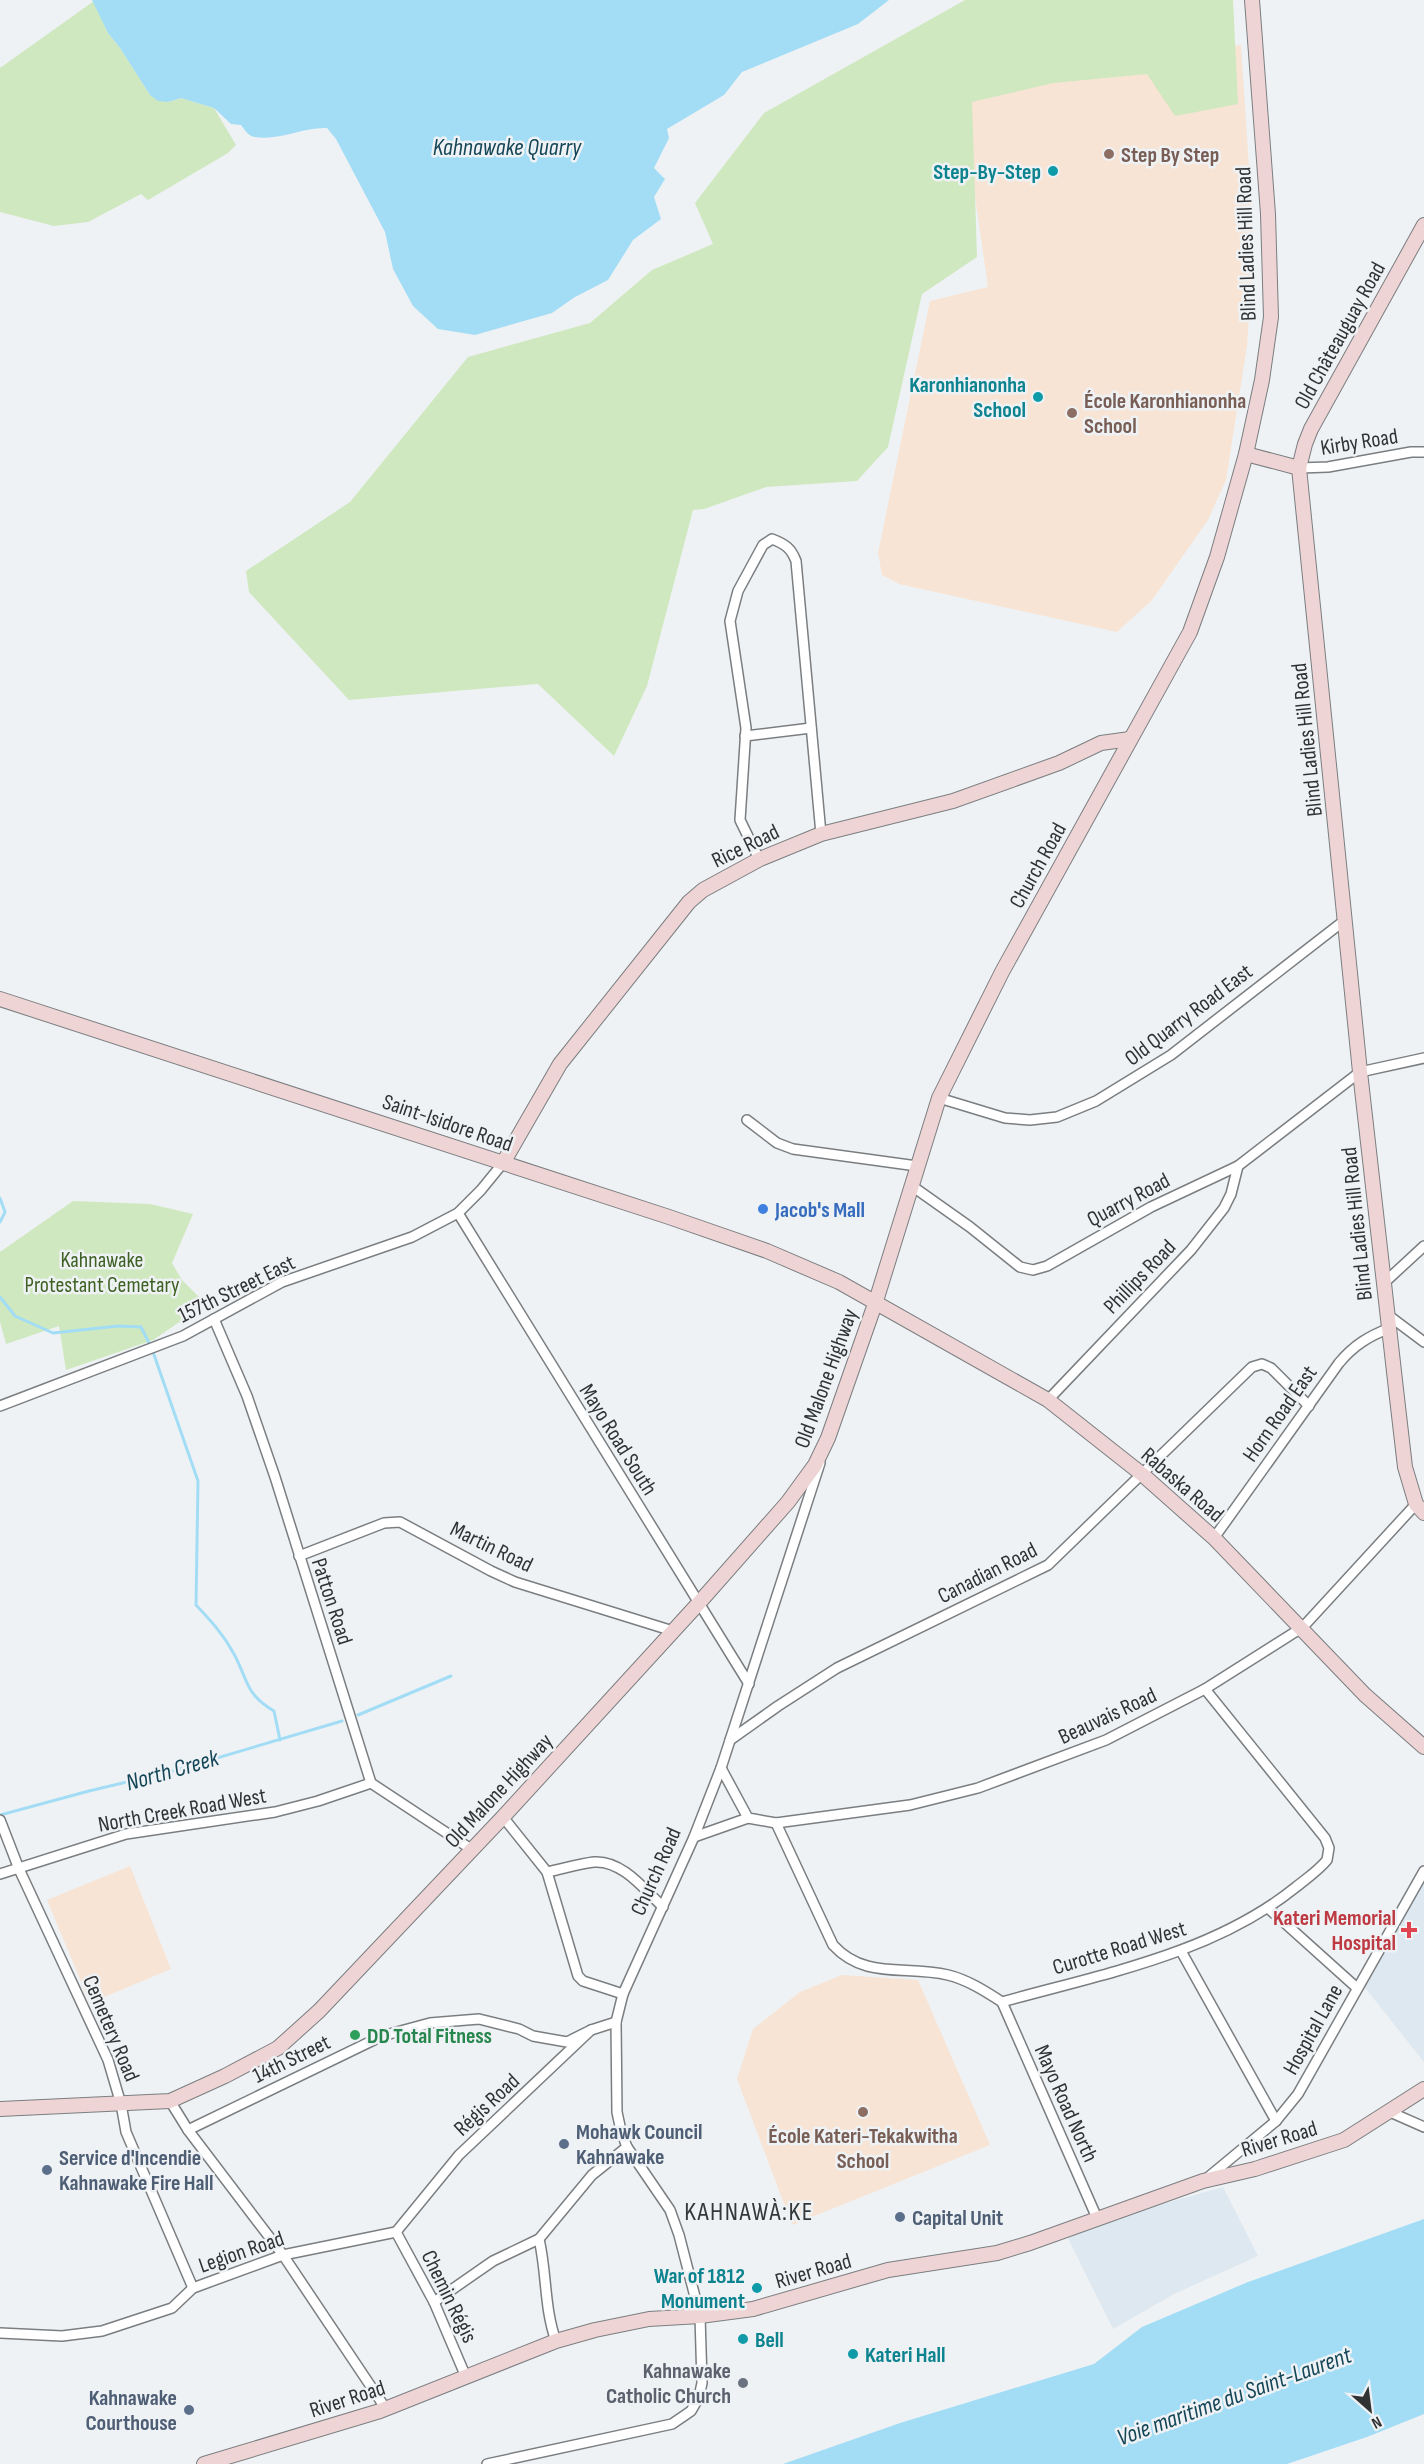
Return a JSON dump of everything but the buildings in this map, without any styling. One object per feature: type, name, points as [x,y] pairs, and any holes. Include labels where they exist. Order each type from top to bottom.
[{"type":"street","name":"Blind Ladies Hill Road","points":[[1246,454],[1262,380],[1271,317],[1268,214],[1252,0]]},
{"type":"street","name":"Old Châteauguay Road","points":[[1299,468],[1311,429],[1424,225]]},
{"type":"street","name":"Kirby Road","points":[[1299,468],[1328,467],[1411,452],[1424,452]]},
{"type":"street","points":[[1246,454],[1299,468]]},
{"type":"street","name":"Church Road","points":[[876,1301],[939,1098],[1002,972],[1190,632],[1216,557],[1246,454]]},
{"type":"street","name":"Blind Ladies Hill Road","points":[[1299,468],[1360,1072],[1405,1467],[1420,1509]]},
{"type":"street","points":[[759,860],[741,820],[746,736],[730,621],[738,591],[764,545],[771,539],[785,544],[792,550],[796,561],[821,834]]},
{"type":"street","points":[[746,736],[811,728]]},
{"type":"street","name":"Rice Road","points":[[503,1163],[545,1086],[560,1064],[689,902],[703,890],[759,860],[821,834],[953,801],[1059,763],[1101,743],[1130,739]]},
{"type":"street","name":"Old Quarry Road East","points":[[939,1098],[1005,1118],[1030,1120],[1057,1117],[1096,1101],[1172,1055],[1346,920]]},
{"type":"street","name":"Saint-Isidore Road","points":[[0,999],[767,1251],[823,1274],[876,1301]]},
{"type":"street","points":[[1360,1072],[1424,1058]]},
{"type":"street","name":"Quarry Road","points":[[912,1186],[970,1227],[1005,1257],[1020,1267],[1033,1270],[1047,1266],[1151,1207],[1238,1166],[1360,1072]]},
{"type":"street","points":[[747,1120],[777,1143],[793,1149],[917,1166]]},
{"type":"street","name":"157th Street East","points":[[0,1406],[183,1336],[282,1282],[403,1241],[458,1213],[503,1163]]},
{"type":"street","name":"Phillips Road","points":[[1048,1400],[1191,1250],[1224,1209],[1231,1194],[1238,1166]]},
{"type":"street","name":"Mayo Road South","points":[[458,1213],[749,1684]]},
{"type":"street","points":[[1384,1283],[1424,1246]]},
{"type":"street","name":"Rabaska Road","points":[[876,1301],[1048,1400],[1143,1475],[1214,1538],[1365,1695],[1424,1747]]},
{"type":"street","name":"Old Malone Highway","points":[[0,2109],[170,2101],[278,2048],[319,2011],[502,1817],[698,1604],[788,1502],[815,1466],[828,1438],[876,1301]]},
{"type":"street","name":"Patton Road","points":[[214,1319],[251,1407],[275,1477],[371,1783]]},
{"type":"street","points":[[1389,1322],[1424,1342]]},
{"type":"street","name":"Horn Road East","points":[[1214,1538],[1351,1348],[1389,1322]]},
{"type":"street","name":"Canadian Road","points":[[730,1740],[837,1668],[1048,1565],[1252,1367],[1262,1364],[1271,1368],[1309,1406]]},
{"type":"street","name":"Church Road","points":[[487,2464],[672,2424],[691,2411],[700,2390],[700,2316],[679,2235],[670,2210],[627,2146],[617,2112],[616,2022],[623,1994],[694,1837],[721,1768],[828,1438]]},
{"type":"street","name":"Beauvais Road","points":[[694,1837],[747,1818],[776,1823],[910,1805],[978,1788],[1106,1740],[1205,1689],[1303,1628],[1420,1509]]},
{"type":"street","name":"Martin Road","points":[[299,1556],[384,1523],[400,1522],[515,1582],[673,1631]]},
{"type":"street","name":"Curotte Road West","points":[[1002,2002],[1181,1951],[1269,1908],[1321,1868],[1327,1860],[1329,1848],[1325,1838],[1205,1689]]},
{"type":"street","points":[[721,1768],[747,1818]]},
{"type":"street","points":[[371,1783],[471,1849]]},
{"type":"street","name":"North Creek Road West","points":[[0,1874],[126,1834],[275,1812],[318,1801],[371,1783]]},
{"type":"street","points":[[502,1817],[547,1872],[578,1976],[583,1981],[623,1994]]},
{"type":"street","name":"Cemetery Road","points":[[0,1820],[19,1869],[108,2060],[121,2104],[126,2132],[192,2288]]},
{"type":"street","points":[[776,1823],[833,1945],[845,1958],[861,1966],[946,1974],[978,1986],[1002,2002]]},
{"type":"street","points":[[547,1872],[596,1862],[615,1866],[632,1877],[663,1907]]},
{"type":"street","name":"Hospital Lane","points":[[1203,2181],[1276,2121],[1298,2094],[1424,1871]]},
{"type":"street","points":[[1269,1908],[1356,1988]]},
{"type":"street","points":[[1181,1951],[1276,2121]]},
{"type":"street","name":"Mayo Road North","points":[[1002,2002],[1097,2218]]},
{"type":"street","name":"14th Street","points":[[188,2130],[382,2036],[430,2023],[479,2019],[519,2029],[533,2036],[567,2042],[591,2030]]},
{"type":"street","name":"Régis Road","points":[[396,2232],[459,2155],[591,2030],[616,2022]]},
{"type":"street","name":"River Road","points":[[211,2463],[386,2409],[556,2341],[595,2330],[649,2319],[700,2316],[753,2309],[888,2270],[997,2253],[1203,2181],[1255,2169],[1344,2140],[1424,2089]]},
{"type":"street","points":[[170,2101],[188,2130],[283,2255],[386,2409]]},
{"type":"street","points":[[1390,2112],[1424,2127]]},
{"type":"street","points":[[434,2302],[493,2260],[539,2239],[592,2175],[627,2146]]},
{"type":"street","name":"Legion Road","points":[[0,2332],[62,2336],[102,2331],[172,2308],[192,2288],[283,2255],[396,2232]]},
{"type":"street","name":"Chemin Régis","points":[[396,2232],[434,2302],[466,2377]]},
{"type":"street","points":[[539,2239],[545,2265],[549,2322],[556,2341]]},
{"type":"shaded area","name":"École Karonhianonha School","points":[[1241,45],[1254,243],[1247,346],[1226,480],[1208,520],[1152,600],[1117,632],[899,584],[882,575],[878,553],[930,301],[988,287],[959,85]]},
{"type":"shaded area","points":[[130,1866],[171,1969],[90,2003],[47,1900]]},
{"type":"shaded area","name":"Kateri Memorial Hospital","points":[[1424,1874],[1424,2062],[1363,1985]]},
{"type":"shaded area","name":"École Kateri-Tekakwitha School","points":[[842,1975],[918,1980],[990,2145],[792,2225],[737,2079],[753,2029],[800,1992]]},
{"type":"shaded area","points":[[1223,2187],[1258,2256],[1174,2294],[1113,2329],[1068,2238],[1131,2213]]},
{"type":"green space","points":[[965,0],[1233,0],[1238,104],[1175,116],[1147,74],[1053,83],[972,102],[977,257],[922,294],[888,447],[857,481],[766,487],[704,509],[693,510],[647,686],[614,756],[538,684],[349,700],[249,592],[246,571],[350,502],[468,357],[590,323],[652,270],[713,244],[695,203],[764,113]]},
{"type":"green space","points":[[94,1],[108,33],[150,95],[168,102],[181,98],[214,108],[236,145],[228,153],[148,200],[141,194],[88,222],[54,226],[0,212],[0,68]]},
{"type":"green space","name":"Kahnawake Protestant Cemetary","points":[[73,1201],[150,1204],[193,1214],[172,1263],[182,1280],[206,1304],[153,1340],[66,1370],[59,1326],[6,1344],[0,1322],[0,1252]]},
{"type":"water","name":"Kahnawake Quarry","points":[[92,0],[889,0],[858,24],[742,72],[724,95],[667,129],[669,138],[654,168],[665,179],[654,197],[661,219],[633,240],[608,280],[575,297],[552,313],[475,335],[438,329],[413,306],[393,269],[385,232],[336,139],[327,128],[273,137],[255,137],[241,125],[231,124],[214,108],[181,98],[168,102],[158,101],[150,95],[108,33]]},
{"type":"water","name":"Voie maritime du Saint-Laurent","points":[[1424,2219],[1424,2414],[1367,2437],[1287,2464],[783,2464],[900,2423],[1094,2364],[1142,2327],[1248,2282]]},
{"type":"waterway","points":[[0,1198],[5,1212],[0,1222]]},
{"type":"waterway","points":[[0,1297],[15,1316],[53,1333],[118,1326],[141,1327],[152,1349],[198,1481],[196,1605],[226,1641],[248,1686],[257,1699],[274,1711],[280,1740]]},
{"type":"waterway","name":"North Creek","points":[[358,1715],[451,1676]]},
{"type":"waterway","name":"North Creek","points":[[0,1815],[173,1771],[342,1721]]},
{"type":"place","name":"Step By Step","points":[[1109,154]]},
{"type":"place","name":"Step-By-Step","points":[[1053,171]]},
{"type":"place","name":"Karonhianonha School","points":[[1038,397]]},
{"type":"place","name":"École Karonhianonha School","points":[[1072,413]]},
{"type":"place","name":"Jacob's Mall","points":[[763,1209]]},
{"type":"place","name":"Kateri Memorial Hospital","points":[[1409,1930]]},
{"type":"place","name":"DD Total Fitness","points":[[355,2035]]},
{"type":"place","name":"École Kateri-Tekakwitha School","points":[[863,2112]]},
{"type":"place","name":"Mohawk Council Kahnawake","points":[[564,2144]]},
{"type":"place","name":"Service d'Incendie Kahnawake Fire Hall","points":[[47,2170]]},
{"type":"place","name":"Capital Unit","points":[[900,2217]]},
{"type":"place","name":"War of 1812 Monument","points":[[757,2288]]},
{"type":"place","name":"Bell","points":[[743,2339]]},
{"type":"place","name":"Kateri Hall","points":[[853,2354]]},
{"type":"place","name":"Kahnawake Catholic Church","points":[[743,2383]]},
{"type":"place","name":"Kahnawake Courthouse","points":[[189,2410]]},
{"type":"district","name":"KAHNAWÀ:KE","points":[[749,2211]]}]
